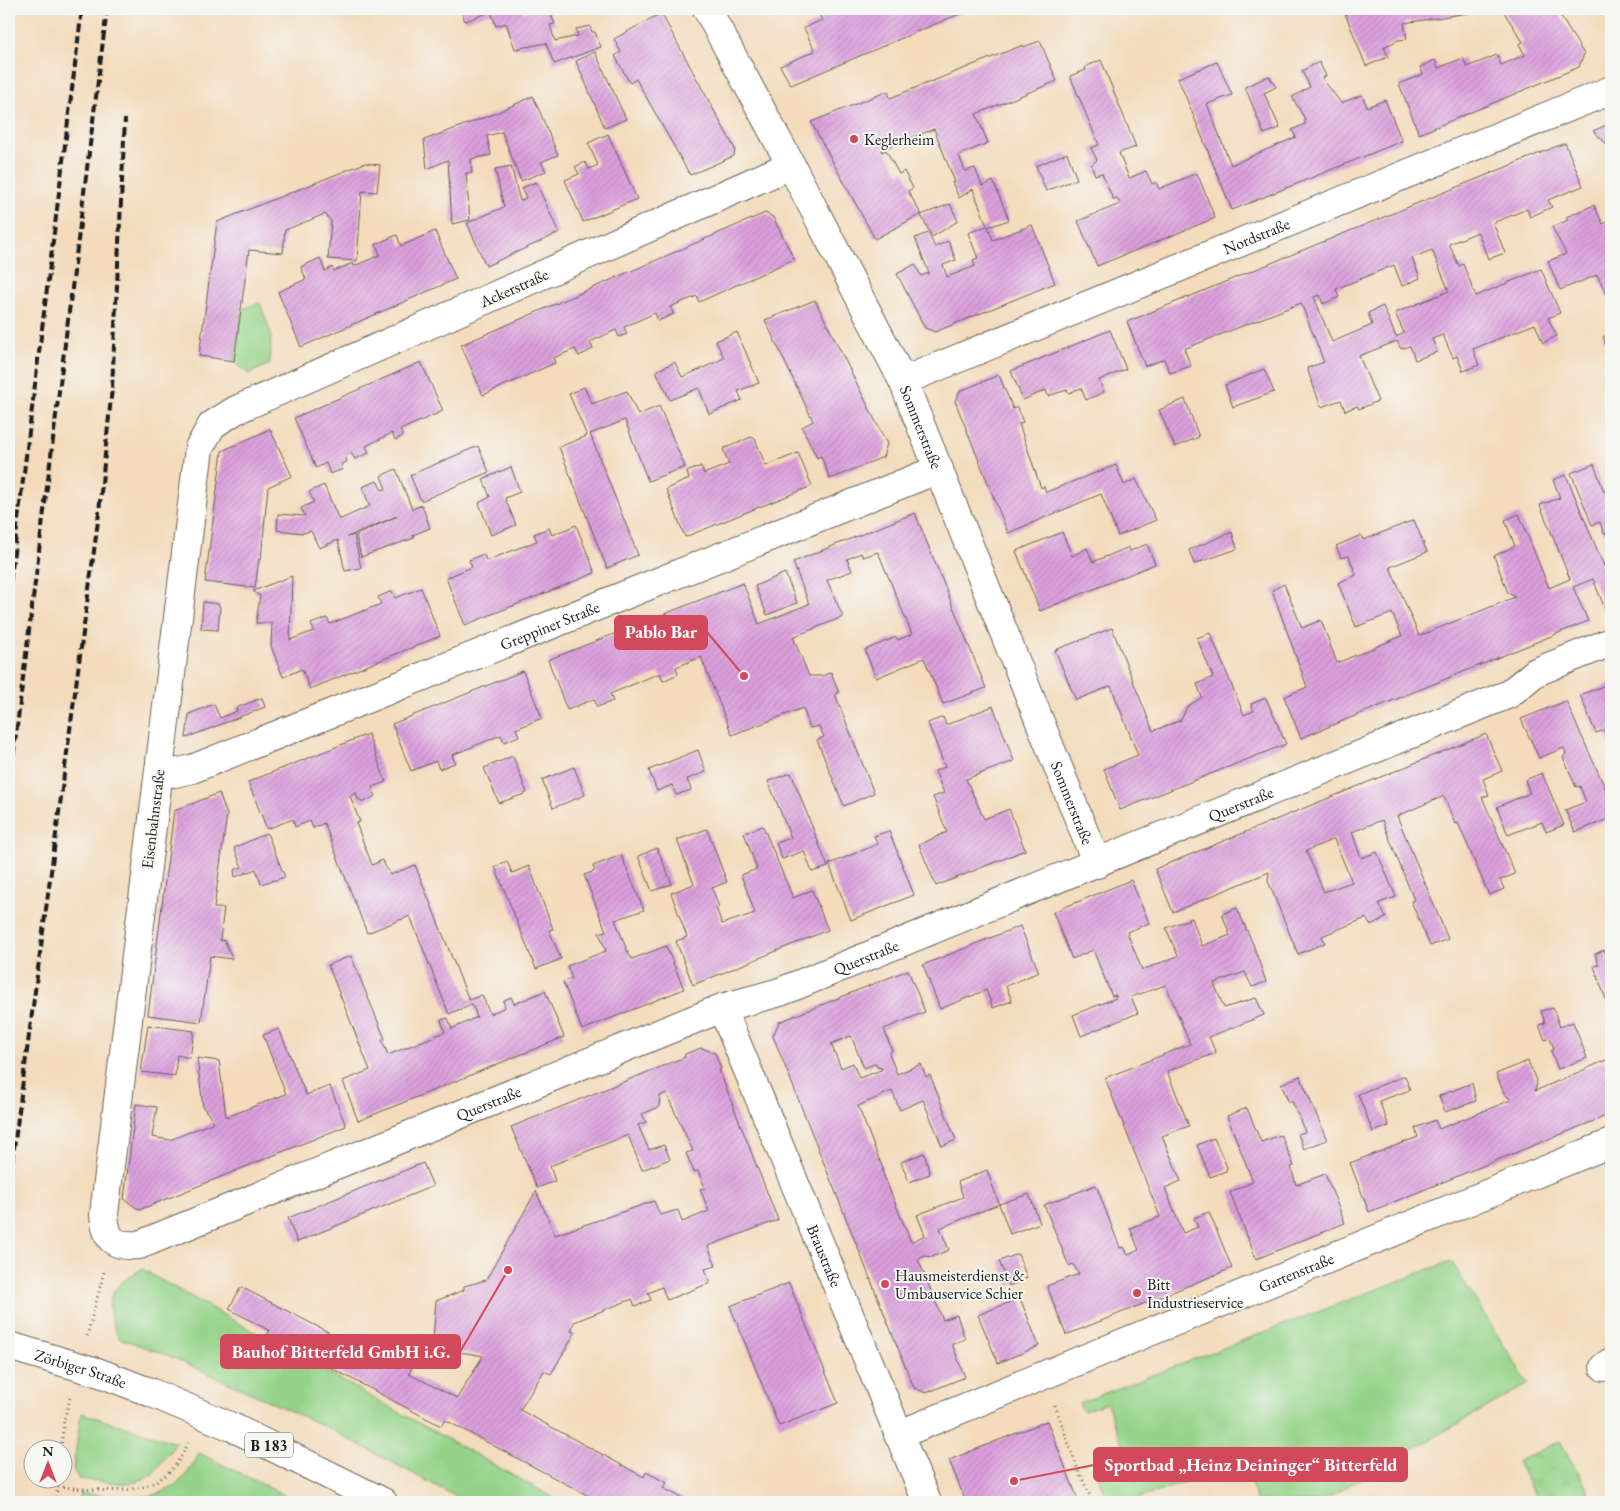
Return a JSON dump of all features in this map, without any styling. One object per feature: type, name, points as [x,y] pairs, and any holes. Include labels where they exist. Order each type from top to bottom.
[{"type":"street","name":"Sommerstraße","points":[[706,9],[791,165],[903,381],[1097,864]]},
{"type":"street","name":"Nordstraße","points":[[903,381],[1611,90]]},
{"type":"street","name":"Ackerstraße","points":[[236,410],[791,165]]},
{"type":"street","name":"Eisenbahnstraße","points":[[113,1242],[105,1230],[104,1214],[199,448],[212,425],[236,410]]},
{"type":"street","name":"Greppiner Straße","points":[[159,771],[175,773],[192,769],[939,469]]},
{"type":"street","name":"Querstraße","points":[[113,1242],[125,1246],[139,1245],[722,1008],[780,992],[1509,694],[1536,672],[1611,642]]},
{"type":"street","name":"Braustraße","points":[[722,1008],[926,1502]]},
{"type":"street","name":"Gartenstraße","points":[[898,1435],[1611,1143]]},
{"type":"street","name":"Zörbiger Straße","points":[[9,1346],[100,1373],[152,1392],[224,1424],[383,1502]]},
{"type":"path","points":[[1043,1375],[1078,1470],[1093,1502]]},
{"type":"path","points":[[72,1488],[137,1490],[158,1482],[178,1463],[186,1447]]},
{"type":"path","points":[[56,1502],[58,1488]]},
{"type":"green space","points":[[260,303],[271,334],[270,364],[248,374],[234,361],[240,318],[244,308]]},
{"type":"green space","points":[[1451,1261],[1528,1384],[1320,1502],[1257,1502],[1244,1462],[1128,1502],[1108,1502],[1093,1466],[1124,1450],[1107,1403],[1083,1411],[1079,1403]]},
{"type":"green space","points":[[142,1269],[561,1502],[466,1502],[326,1427],[167,1355],[119,1338],[110,1315],[111,1298],[121,1283]]},
{"type":"green space","points":[[81,1413],[176,1443],[151,1476],[129,1484],[79,1479],[73,1470]]},
{"type":"green space","points":[[1560,1441],[1589,1492],[1570,1502],[1538,1502],[1517,1462]]},
{"type":"green space","points":[[199,1453],[298,1502],[77,1502],[81,1493],[134,1497],[164,1491],[178,1483],[189,1470]]},
{"type":"building","points":[[460,9],[523,9],[524,12],[531,9],[548,9],[555,24],[550,25],[555,41],[578,36],[576,29],[590,26],[592,32],[595,32],[601,47],[554,64],[546,43],[515,49],[506,23],[496,26],[491,12],[465,21]]},
{"type":"building","points":[[817,9],[971,9],[791,85],[780,66],[815,51],[804,28],[822,20]]},
{"type":"building","points":[[1375,9],[1487,10],[1404,23],[1407,39],[1398,40],[1384,47],[1388,57],[1366,66],[1345,13]]},
{"type":"building","points":[[1502,9],[1556,9],[1584,54],[1579,67],[1419,134],[1399,84],[1423,74],[1420,67],[1435,60],[1438,68],[1463,58],[1467,67],[1497,55],[1501,65],[1525,55],[1519,44],[1523,42]]},
{"type":"building","points":[[661,13],[735,149],[734,156],[690,175],[636,79],[630,83],[615,56],[621,52],[614,39]]},
{"type":"building","points":[[1040,41],[1057,81],[976,114],[988,143],[959,155],[965,171],[975,168],[982,186],[993,181],[1009,220],[988,227],[993,240],[1032,225],[1055,283],[935,332],[925,328],[897,274],[915,264],[921,276],[929,273],[915,238],[928,233],[935,247],[948,241],[956,260],[943,265],[947,277],[975,266],[973,260],[978,258],[968,233],[987,226],[973,189],[959,198],[952,182],[955,182],[934,129],[881,150],[882,152],[886,150],[899,174],[904,171],[913,188],[908,191],[921,214],[875,239],[811,122],[888,91],[890,98],[1023,45],[1023,47]]},
{"type":"building","points":[[595,52],[626,119],[605,128],[576,61]]},
{"type":"building","points":[[1101,60],[1136,147],[1119,153],[1129,178],[1146,171],[1152,184],[1156,182],[1159,189],[1197,173],[1215,218],[1097,266],[1078,221],[1120,204],[1117,198],[1113,199],[1102,173],[1095,175],[1091,165],[1097,160],[1091,148],[1099,145],[1070,76],[1086,70],[1085,67]]},
{"type":"building","points":[[1217,62],[1232,95],[1207,104],[1231,165],[1296,137],[1292,130],[1305,124],[1305,119],[1292,97],[1310,87],[1302,71],[1319,62],[1326,76],[1322,78],[1341,103],[1362,95],[1367,107],[1385,100],[1402,141],[1232,210],[1178,78]]},
{"type":"building","points":[[1269,76],[1276,87],[1264,93],[1280,128],[1264,134],[1245,87]]},
{"type":"building","points":[[533,96],[558,155],[541,162],[546,171],[521,181],[502,132],[487,136],[491,155],[471,159],[472,173],[466,173],[470,220],[452,224],[448,160],[427,169],[424,140],[494,114]]},
{"type":"building","points":[[1611,123],[1611,148],[1593,131]]},
{"type":"building","points":[[608,134],[637,199],[583,222],[565,180],[579,174],[575,167],[585,162],[589,169],[598,165],[588,143]]},
{"type":"building","points":[[1565,143],[1583,186],[1548,200],[1552,207],[1530,217],[1527,209],[1493,223],[1505,253],[1488,259],[1478,232],[1449,244],[1459,266],[1463,264],[1476,296],[1541,269],[1560,313],[1548,318],[1557,336],[1543,343],[1535,324],[1473,349],[1479,365],[1463,371],[1457,356],[1453,358],[1443,335],[1432,339],[1437,352],[1415,360],[1410,346],[1401,349],[1397,341],[1359,356],[1378,401],[1359,409],[1357,406],[1345,411],[1341,400],[1321,407],[1307,368],[1324,362],[1301,303],[1184,349],[1191,366],[1170,373],[1164,359],[1145,366],[1127,322]],"holes":[[[1432,250],[1449,291],[1395,313],[1404,333],[1396,337],[1383,306],[1368,313],[1372,325],[1332,342],[1314,297],[1320,295],[1323,304],[1339,297],[1336,289],[1394,265],[1402,286],[1420,278],[1412,258]]]},
{"type":"building","points":[[1067,153],[1077,179],[1046,191],[1036,166]]},
{"type":"building","points":[[365,163],[380,165],[377,192],[362,191],[357,261],[328,259],[331,221],[325,214],[285,230],[283,253],[249,250],[234,361],[199,356],[217,222]]},
{"type":"building","points":[[511,166],[520,201],[526,198],[522,188],[536,182],[559,233],[486,266],[467,223],[504,207],[495,169]]},
{"type":"building","points":[[950,204],[958,221],[932,237],[921,215]]},
{"type":"building","points":[[1594,205],[1603,224],[1611,220],[1611,303],[1597,275],[1560,290],[1548,261],[1566,254],[1552,227],[1568,220],[1566,217]]},
{"type":"building","points":[[765,213],[773,217],[794,259],[699,302],[697,296],[670,307],[674,314],[658,321],[655,313],[624,327],[627,334],[619,337],[616,330],[590,342],[593,349],[579,356],[575,349],[553,358],[555,363],[483,395],[461,345]]},
{"type":"building","points":[[435,231],[456,279],[301,347],[278,292],[306,279],[301,267],[320,258],[325,271],[332,267],[334,271],[353,263],[354,266],[380,255],[376,244],[397,235],[401,246]]},
{"type":"building","points":[[815,300],[887,444],[883,457],[830,479],[821,456],[817,458],[802,427],[813,421],[765,320]]},
{"type":"building","points":[[1110,330],[1126,369],[1099,380],[1104,392],[1086,400],[1081,388],[1069,393],[1067,390],[1048,396],[1046,390],[1023,400],[1011,371]]},
{"type":"building","points":[[737,332],[759,383],[738,391],[742,400],[709,414],[699,388],[670,400],[656,371],[675,362],[682,377],[724,358],[716,341]]},
{"type":"building","points":[[1611,333],[1611,355],[1603,337]]},
{"type":"building","points":[[421,362],[443,411],[400,430],[403,436],[395,440],[392,433],[366,446],[369,453],[355,459],[351,453],[345,455],[347,462],[341,464],[343,469],[330,474],[326,463],[316,468],[294,418]]},
{"type":"building","points":[[1264,369],[1274,392],[1233,407],[1225,385]]},
{"type":"building","points":[[999,375],[1013,409],[1017,407],[1023,422],[1019,424],[1041,488],[1044,486],[1046,492],[1116,465],[1124,485],[1136,479],[1156,520],[1118,536],[1101,494],[1008,533],[955,401],[960,391]]},
{"type":"building","points":[[584,387],[592,404],[627,391],[638,415],[659,406],[685,467],[648,481],[625,420],[590,434],[638,555],[607,568],[559,447],[587,436],[569,394]]},
{"type":"building","points":[[1185,399],[1199,437],[1175,447],[1159,410]]},
{"type":"building","points":[[270,429],[292,476],[268,487],[261,559],[259,559],[255,588],[205,582],[222,451]]},
{"type":"building","points":[[751,437],[755,439],[766,466],[798,453],[812,486],[685,537],[666,489],[689,479],[687,472],[701,466],[704,474],[729,464],[723,449]]},
{"type":"building","points":[[478,446],[489,472],[421,501],[410,475]]},
{"type":"building","points":[[1594,464],[1604,492],[1611,489],[1611,531],[1604,534],[1600,522],[1592,525],[1571,473]]},
{"type":"building","points":[[511,467],[520,492],[505,498],[516,525],[491,535],[479,503],[490,497],[483,479]]},
{"type":"building","points":[[396,469],[412,509],[422,505],[430,528],[413,535],[414,538],[361,557],[356,535],[397,516],[347,537],[354,535],[361,568],[345,571],[338,540],[319,548],[311,531],[303,533],[277,530],[278,514],[305,516],[301,508],[314,502],[309,492],[324,485],[339,520],[370,506],[362,487],[377,481],[382,490],[386,489],[381,476]]},
{"type":"building","points":[[1566,475],[1604,566],[1611,563],[1611,612],[1607,614],[1593,579],[1573,587],[1588,621],[1301,738],[1284,697],[1307,687],[1272,590],[1284,584],[1302,628],[1321,620],[1337,663],[1402,636],[1392,613],[1356,627],[1338,583],[1356,575],[1349,556],[1341,558],[1336,546],[1361,535],[1363,540],[1414,520],[1427,552],[1390,567],[1419,636],[1515,597],[1508,593],[1494,556],[1515,546],[1505,520],[1519,514],[1549,588],[1570,579],[1540,505],[1560,498],[1553,480]]},
{"type":"building","points":[[915,513],[986,688],[943,704],[924,658],[876,678],[865,650],[896,637],[898,640],[912,634],[878,552],[863,557],[861,553],[847,559],[852,571],[827,580],[843,617],[793,637],[809,676],[822,676],[831,672],[839,693],[835,694],[874,793],[844,806],[817,740],[824,737],[819,726],[810,728],[803,708],[732,735],[701,657],[676,667],[678,674],[663,681],[660,673],[610,694],[613,701],[597,707],[594,699],[567,710],[548,660],[743,583],[759,624],[809,604],[793,562]]},
{"type":"building","points":[[576,525],[595,573],[465,625],[446,578],[472,567],[469,560],[484,554],[486,561],[537,541],[534,534],[549,528],[552,535]]},
{"type":"building","points":[[1062,532],[1072,556],[1087,548],[1093,562],[1129,547],[1130,551],[1147,544],[1155,564],[1040,611],[1016,551]]},
{"type":"building","points":[[1232,532],[1237,549],[1194,564],[1189,550]]},
{"type":"building","points":[[785,573],[797,603],[767,615],[755,586]]},
{"type":"building","points":[[292,576],[290,640],[314,631],[311,624],[327,618],[330,624],[381,604],[378,597],[392,591],[395,598],[421,588],[440,636],[310,689],[302,669],[283,677],[271,646],[272,623],[256,623],[260,596],[253,591]]},
{"type":"building","points":[[203,602],[218,604],[220,607],[218,630],[201,629]]},
{"type":"building","points":[[1112,628],[1153,731],[1181,720],[1187,707],[1202,697],[1197,684],[1213,677],[1197,638],[1210,633],[1244,715],[1254,711],[1251,704],[1266,698],[1286,744],[1120,810],[1104,769],[1138,755],[1111,686],[1076,700],[1055,650]]},
{"type":"building","points":[[523,671],[542,718],[516,729],[519,736],[504,742],[501,735],[452,755],[455,763],[439,769],[436,761],[411,771],[392,724]]},
{"type":"building","points":[[1611,683],[1611,747],[1604,730],[1596,733],[1580,695]]},
{"type":"building","points":[[262,698],[265,707],[186,738],[189,714],[214,704],[220,718],[237,711],[236,708]]},
{"type":"building","points":[[1566,701],[1611,801],[1611,818],[1575,832],[1565,810],[1586,802],[1580,786],[1576,787],[1563,757],[1566,754],[1564,748],[1539,758],[1521,719]]},
{"type":"building","points":[[993,706],[1014,761],[966,779],[984,819],[1009,809],[1025,850],[936,886],[919,845],[947,832],[933,797],[944,793],[935,771],[945,767],[928,723],[943,717],[946,725]]},
{"type":"building","points":[[368,734],[386,782],[372,787],[375,796],[364,802],[358,799],[356,793],[350,796],[360,822],[356,823],[372,865],[382,860],[390,875],[415,865],[469,1000],[482,995],[490,1014],[505,1007],[503,1001],[511,997],[514,1004],[545,991],[564,1037],[358,1121],[343,1081],[370,1070],[328,965],[351,956],[385,1039],[382,1040],[388,1055],[445,1032],[441,1020],[448,1018],[452,1029],[477,1017],[472,1004],[449,1014],[410,916],[367,933],[324,823],[313,828],[310,821],[295,827],[293,819],[267,829],[248,782]]},
{"type":"building","points":[[1486,734],[1502,771],[1483,779],[1489,795],[1482,797],[1515,874],[1500,880],[1504,889],[1489,895],[1458,823],[1455,824],[1444,796],[1397,816],[1448,939],[1430,946],[1411,901],[1414,900],[1382,820],[1352,832],[1361,858],[1377,852],[1396,897],[1379,903],[1386,918],[1370,925],[1366,918],[1322,936],[1325,943],[1298,954],[1268,881],[1269,872],[1173,912],[1155,869]],"holes":[[[1334,839],[1352,882],[1324,892],[1306,851]]]},
{"type":"building","points":[[698,750],[706,772],[687,779],[691,790],[676,795],[672,785],[657,791],[649,770]]},
{"type":"building","points":[[513,756],[527,793],[499,803],[484,768]]},
{"type":"building","points":[[574,767],[585,795],[553,808],[542,780]]},
{"type":"building","points":[[791,773],[828,867],[812,872],[804,851],[782,859],[776,843],[791,838],[768,781]]},
{"type":"building","points":[[1542,773],[1564,825],[1546,832],[1542,822],[1508,835],[1497,807],[1530,793],[1525,780]]},
{"type":"building","points":[[219,793],[227,815],[214,908],[224,908],[220,940],[225,941],[232,959],[210,956],[201,1022],[148,1015],[174,811]]},
{"type":"building","points":[[763,826],[793,898],[812,890],[828,930],[693,985],[676,941],[687,937],[671,893],[694,884],[677,840],[707,829],[727,882],[712,888],[719,907],[716,908],[722,924],[755,913],[741,875],[757,869],[744,833]]},
{"type":"building","points":[[889,831],[914,895],[851,920],[829,864],[878,844],[874,836]]},
{"type":"building","points":[[267,833],[285,877],[261,884],[256,869],[235,877],[234,870],[242,867],[234,848]]},
{"type":"building","points":[[657,848],[672,884],[652,891],[638,856]]},
{"type":"building","points":[[621,855],[644,910],[615,920],[629,955],[632,959],[666,946],[684,989],[582,1030],[563,982],[572,978],[567,966],[606,951],[599,933],[606,931],[584,875],[595,871],[593,866]]},
{"type":"building","points":[[507,861],[512,873],[529,866],[553,929],[549,930],[561,959],[536,969],[495,867]]},
{"type":"building","points":[[1131,880],[1149,923],[1127,932],[1142,970],[1178,956],[1166,928],[1192,918],[1202,946],[1230,935],[1222,914],[1237,908],[1253,944],[1266,982],[1252,987],[1245,972],[1214,983],[1224,1008],[1256,998],[1264,1015],[1209,1037],[1216,1053],[1167,1071],[1189,1126],[1162,1136],[1181,1181],[1165,1188],[1183,1233],[1198,1227],[1194,1218],[1209,1212],[1232,1268],[1066,1335],[1047,1286],[1079,1274],[1073,1264],[1069,1266],[1044,1205],[1096,1185],[1120,1248],[1124,1247],[1128,1255],[1139,1250],[1130,1228],[1160,1217],[1105,1078],[1190,1044],[1166,985],[1131,997],[1138,1013],[1081,1036],[1073,1015],[1116,998],[1116,995],[1112,996],[1093,950],[1072,959],[1053,912]]},
{"type":"building","points":[[1020,926],[1039,972],[1006,986],[1012,1001],[993,1008],[986,990],[940,1009],[923,965]]},
{"type":"building","points":[[1604,950],[1611,968],[1611,1014],[1594,966],[1599,965],[1595,954]]},
{"type":"building","points":[[908,970],[925,1012],[884,1029],[892,1051],[889,1053],[897,1074],[921,1064],[926,1077],[930,1075],[956,1140],[942,1146],[923,1100],[900,1110],[892,1091],[858,1106],[911,1242],[925,1235],[917,1215],[963,1197],[958,1182],[987,1170],[999,1204],[940,1228],[949,1250],[932,1257],[925,1256],[918,1259],[943,1320],[957,1315],[965,1339],[952,1344],[965,1377],[926,1393],[914,1388],[773,1036],[779,1022]],"holes":[[[851,1036],[864,1068],[876,1063],[877,1067],[882,1068],[859,1078],[853,1063],[841,1068],[831,1044]]]},
{"type":"building","points":[[1553,1008],[1560,1027],[1573,1022],[1587,1058],[1558,1069],[1551,1051],[1554,1049],[1550,1038],[1545,1040],[1539,1025],[1545,1023],[1541,1011]]},
{"type":"building","points":[[148,1025],[194,1031],[190,1058],[177,1055],[175,1076],[141,1072]]},
{"type":"building","points":[[279,1029],[306,1095],[330,1086],[346,1126],[139,1210],[124,1199],[136,1104],[157,1107],[152,1137],[170,1140],[214,1122],[203,1107],[197,1058],[219,1061],[226,1117],[286,1094],[263,1035]]},
{"type":"building","points":[[701,1048],[715,1053],[721,1069],[719,1070],[778,1220],[708,1246],[716,1266],[705,1269],[710,1283],[667,1300],[662,1287],[648,1293],[651,1300],[635,1306],[632,1299],[574,1322],[571,1331],[575,1333],[551,1374],[544,1371],[520,1410],[644,1477],[646,1472],[667,1483],[663,1488],[690,1502],[600,1502],[445,1420],[441,1426],[267,1334],[270,1331],[229,1309],[241,1287],[390,1364],[394,1357],[412,1367],[409,1374],[457,1398],[483,1356],[467,1353],[432,1352],[436,1301],[464,1290],[464,1286],[486,1280],[536,1191],[555,1235],[654,1201],[660,1215],[678,1210],[682,1222],[709,1211],[700,1189],[705,1188],[698,1171],[694,1172],[686,1153],[693,1151],[666,1093],[660,1096],[659,1107],[642,1114],[646,1122],[638,1125],[649,1150],[664,1145],[670,1159],[642,1170],[628,1135],[550,1166],[555,1181],[537,1188],[511,1127],[685,1057],[685,1054]]},
{"type":"building","points":[[1611,1058],[1611,1114],[1369,1212],[1350,1163],[1418,1137],[1415,1128],[1435,1120],[1439,1129],[1511,1100],[1504,1093],[1496,1074],[1528,1061],[1537,1083],[1535,1091]]},
{"type":"building","points":[[1300,1076],[1327,1140],[1304,1149],[1298,1134],[1305,1132],[1292,1101],[1289,1103],[1281,1084]]},
{"type":"building","points":[[1405,1076],[1410,1090],[1379,1101],[1389,1126],[1373,1132],[1358,1094]]},
{"type":"building","points":[[1472,1083],[1476,1101],[1445,1112],[1439,1096]]},
{"type":"building","points":[[1247,1108],[1261,1142],[1281,1135],[1294,1166],[1291,1167],[1296,1185],[1325,1174],[1345,1223],[1256,1259],[1230,1192],[1253,1182],[1227,1116]]},
{"type":"building","points":[[1214,1138],[1227,1167],[1226,1171],[1210,1177],[1197,1145]]},
{"type":"building","points":[[924,1153],[930,1174],[909,1182],[901,1162]]},
{"type":"building","points":[[423,1163],[433,1186],[297,1242],[288,1218]]},
{"type":"building","points":[[1029,1194],[1040,1223],[1010,1234],[999,1204]]},
{"type":"building","points":[[1018,1254],[1027,1278],[1009,1286],[999,1261]]},
{"type":"building","points":[[789,1283],[838,1403],[779,1426],[730,1306]]},
{"type":"building","points":[[1020,1298],[1039,1346],[998,1363],[978,1315]]},
{"type":"building","points":[[1047,1421],[1079,1502],[966,1502],[949,1460]]},
{"type":"railway","points":[[9,592],[82,9]]},
{"type":"railway","points":[[9,790],[107,9]]},
{"type":"railway","points":[[9,1185],[98,521],[112,388],[125,119]]},
{"type":"place","name":"Keglerheim","points":[[854,139]]},
{"type":"place","name":"Pablo Bar","points":[[744,676]]},
{"type":"place","name":"Bauhof Bitterfeld GmbH i.G.","points":[[508,1270]]},
{"type":"place","name":"Hausmeisterdienst & Umbauservice Schier","points":[[885,1284]]},
{"type":"place","name":"Bitt Industrieservice","points":[[1137,1293]]},
{"type":"place","name":"Sportbad „Heinz Deininger“ Bitterfeld","points":[[1014,1481]]}]
